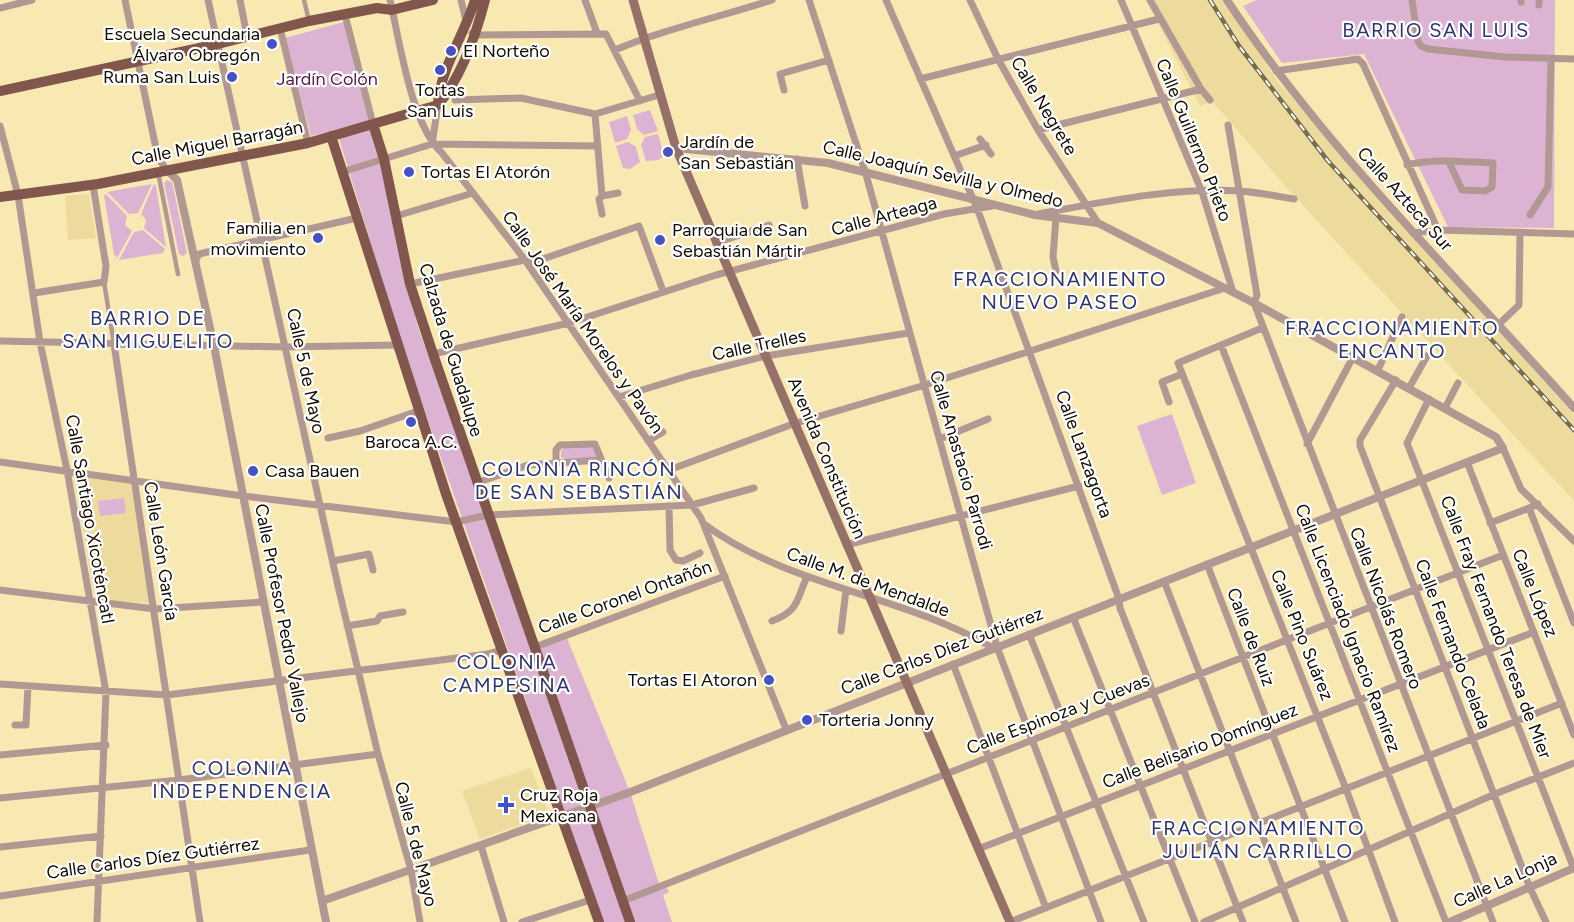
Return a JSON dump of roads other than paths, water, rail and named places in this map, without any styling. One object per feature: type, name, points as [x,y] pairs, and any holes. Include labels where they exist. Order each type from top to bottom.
[{"type":"main road","points":[[0,91],[137,59],[218,44],[309,21],[391,5],[432,0]]},
{"type":"main road","points":[[471,31],[475,0]]},
{"type":"main road","points":[[438,105],[438,91],[485,0]]},
{"type":"main road","name":"Avenida Constitución","points":[[633,0],[642,38],[676,148],[944,774],[1010,922]]},
{"type":"main road","name":"Calle Miguel Barragán","points":[[0,197],[93,185],[243,156],[331,136],[438,105]]},
{"type":"main road","name":"Calzada de Guadalupe","points":[[373,124],[384,159],[410,284],[588,807],[630,922]]},
{"type":"main road","points":[[331,136],[418,411],[599,922]]},
{"type":"street","points":[[0,8],[32,0]]},
{"type":"street","name":"Calle Profesor Pedro Vallejo","points":[[125,0],[158,158],[162,170],[177,180],[195,262],[326,922]]},
{"type":"street","name":"Calle 5 de Mayo","points":[[208,0],[347,626],[378,754],[411,870],[420,922]]},
{"type":"street","points":[[240,0],[247,36]]},
{"type":"street","points":[[304,0],[309,21]]},
{"type":"street","points":[[461,0],[471,31],[606,34],[640,101]]},
{"type":"street","points":[[585,0],[597,33]]},
{"type":"street","points":[[615,50],[642,38],[708,21],[772,0]]},
{"type":"street","name":"Calle Anastacio Parrodi","points":[[809,0],[865,171],[908,333],[962,516],[995,648],[1101,922]]},
{"type":"street","name":"Calle Lanzagorta","points":[[886,0],[977,208],[1079,486],[1119,599],[1120,608],[1243,922]]},
{"type":"street","name":"Calle Negrete","points":[[970,0],[998,59],[1038,130],[1098,223]]},
{"type":"street","name":"Calle Guillermo Prieto","points":[[1121,0],[1202,192],[1229,290]]},
{"type":"street","points":[[1150,0],[1159,19],[1210,100]]},
{"type":"street","name":"Calle Azteca Sur","points":[[1227,0],[1276,71],[1325,134],[1574,408]]},
{"type":"street","points":[[1412,0],[1421,46],[1505,57],[1574,59]]},
{"type":"street","name":"Calle José María Morelos y Pavón","points":[[391,5],[416,110],[432,144],[442,153],[525,260],[704,524],[786,729]]},
{"type":"street","points":[[345,15],[373,124]]},
{"type":"street","points":[[920,79],[1159,19]]},
{"type":"street","points":[[279,28],[308,142]]},
{"type":"street","points":[[1530,215],[1548,187],[1551,58]]},
{"type":"street","points":[[1276,71],[1358,59],[1363,64],[1438,230]]},
{"type":"street","points":[[784,90],[780,74],[829,60]]},
{"type":"street","points":[[1038,130],[1201,89]]},
{"type":"street","points":[[455,100],[521,98],[595,114],[659,95]]},
{"type":"street","points":[[432,144],[438,105]]},
{"type":"street","points":[[595,114],[602,196]]},
{"type":"street","name":"Calle Nicolás Romero","points":[[1228,125],[1257,295],[1254,303],[1262,328],[1493,922]]},
{"type":"street","name":"Calle Santiago Xicoténcatl","points":[[0,126],[18,195],[40,342],[67,470],[106,692],[106,745],[97,922]]},
{"type":"street","points":[[980,139],[991,154]]},
{"type":"street","points":[[342,172],[432,144],[598,147]]},
{"type":"street","points":[[954,156],[986,145]]},
{"type":"street","name":"Calle Joaquín Sevilla y Olmedo","points":[[676,148],[796,159],[865,171],[1035,214],[1098,223],[1378,370],[1496,437],[1503,448]]},
{"type":"street","points":[[796,159],[805,206]]},
{"type":"street","points":[[1407,165],[1421,162],[1449,162],[1494,163],[1492,187],[1485,191],[1462,190],[1449,162]]},
{"type":"street","points":[[162,170],[178,274]]},
{"type":"street","name":"Calle León García","points":[[93,185],[106,266],[104,282],[200,922]]},
{"type":"street","points":[[1035,214],[1202,192],[1239,191],[1294,199]]},
{"type":"street","points":[[396,216],[473,193]]},
{"type":"street","points":[[602,214],[598,199],[618,193]]},
{"type":"street","name":"Calle Arteaga","points":[[433,354],[569,323],[663,291],[881,232],[997,205]]},
{"type":"street","points":[[195,262],[199,254],[357,218]]},
{"type":"street","points":[[1056,218],[1053,257],[1056,271]]},
{"type":"street","points":[[716,243],[769,225]]},
{"type":"street","points":[[410,284],[525,260],[534,261],[639,226],[663,291]]},
{"type":"street","points":[[1413,233],[1438,230],[1574,234]]},
{"type":"street","points":[[1498,325],[1519,305],[1520,233]]},
{"type":"street","points":[[34,293],[104,282]]},
{"type":"street","points":[[669,470],[794,424],[1229,290]]},
{"type":"street","points":[[1378,370],[1402,317]]},
{"type":"street","points":[[1221,345],[1262,328]]},
{"type":"street","name":"Calle Trelles","points":[[619,398],[691,375],[766,356],[908,333]]},
{"type":"street","points":[[0,341],[285,347],[397,345]]},
{"type":"street","name":"Calle Pino Suárez","points":[[1221,345],[1179,361],[1182,374],[1346,789],[1366,850],[1395,922]]},
{"type":"street","name":"Calle Licenciado Ignacio Ramírez","points":[[1221,345],[1388,772],[1409,832],[1448,922]]},
{"type":"street","points":[[1408,388],[1427,356]]},
{"type":"street","points":[[1307,444],[1353,357]]},
{"type":"street","points":[[1169,402],[1162,382],[1182,374]]},
{"type":"street","name":"Calle Fernando Celada","points":[[1396,380],[1360,440],[1379,497],[1417,589],[1472,739],[1496,794],[1530,888],[1546,922]]},
{"type":"street","points":[[1445,408],[1458,383]]},
{"type":"street","name":"Calle Fray Fernando Teresa de Mier","points":[[1429,399],[1407,442],[1424,479],[1488,650],[1574,868]]},
{"type":"street","points":[[328,438],[418,411]]},
{"type":"street","points":[[940,439],[988,420]]},
{"type":"street","points":[[648,441],[663,432]]},
{"type":"street","points":[[556,463],[556,450],[560,445],[595,444],[609,478]]},
{"type":"street","points":[[1503,448],[1521,489],[1574,541]]},
{"type":"street","name":"Calle Carlos Díez Gutiérrez","points":[[322,901],[588,807],[1503,448]]},
{"type":"street","points":[[478,483],[528,465],[600,460]]},
{"type":"street","points":[[0,462],[135,479],[321,507],[456,522],[488,515],[692,505],[754,488]]},
{"type":"street","name":"Calle López","points":[[1467,462],[1574,735]]},
{"type":"street","points":[[846,545],[1079,486]]},
{"type":"street","points":[[1490,523],[1538,504]]},
{"type":"street","points":[[669,506],[670,550],[676,560],[683,561],[700,553]]},
{"type":"street","points":[[1529,508],[1574,623]]},
{"type":"street","name":"Calle M. de Mendalde","points":[[704,524],[730,543],[806,579],[869,597],[950,626],[995,648]]},
{"type":"street","points":[[717,557],[719,545],[730,543]]},
{"type":"street","points":[[333,561],[369,554],[373,570]]},
{"type":"street","name":"Calle Espinoza y Cuevas","points":[[623,901],[1503,555]]},
{"type":"street","name":"Calle de Ruiz","points":[[1207,564],[1346,922]]},
{"type":"street","name":"Calle Coronel Ontañón","points":[[535,647],[725,576]]},
{"type":"street","points":[[772,621],[788,615],[794,609],[806,579]]},
{"type":"street","points":[[1164,581],[1296,922]]},
{"type":"street","points":[[0,590],[90,603],[154,609],[262,602]]},
{"type":"street","points":[[841,630],[846,591]]},
{"type":"street","points":[[347,626],[377,621],[380,616],[403,612]]},
{"type":"street","points":[[1073,617],[1112,709],[1140,786],[1195,922]]},
{"type":"street","name":"Calle Belisario Domínguez","points":[[978,849],[1534,632]]},
{"type":"street","points":[[1029,634],[1144,922]]},
{"type":"street","points":[[0,684],[167,695],[277,682],[501,650]]},
{"type":"street","points":[[953,664],[1046,908]]},
{"type":"street","points":[[15,725],[26,725],[28,686]]},
{"type":"street","points":[[1010,922],[1562,703]]},
{"type":"street","points":[[1566,713],[1574,711]]},
{"type":"street","points":[[0,755],[106,745]]},
{"type":"street","points":[[0,798],[179,780],[378,754]]},
{"type":"street","points":[[1204,922],[1537,776],[1574,763]]},
{"type":"street","points":[[0,847],[101,836]]},
{"type":"street","points":[[482,846],[504,922]]},
{"type":"street","name":"Calle Carlos Díez Gutiérrez","points":[[0,896],[193,870],[310,850]]},
{"type":"street","name":"Calle La Lonja","points":[[1448,922],[1574,868]]},
{"type":"street","points":[[522,922],[540,919],[590,900]]},
{"type":"railway","points":[[1210,0],[1239,46],[1328,161],[1574,430]]},
{"type":"place","name":"Escuela Secundaria Álvaro Obregón","points":[[272,44]]},
{"type":"place","name":"El Norteño","points":[[451,51]]},
{"type":"place","name":"Tortas San Luis","points":[[440,70]]},
{"type":"place","name":"Ruma San Luis","points":[[232,77]]},
{"type":"place","name":"Jardín de San Sebastián","points":[[668,152]]},
{"type":"place","name":"Tortas El Atorón","points":[[409,172]]},
{"type":"place","name":"Familia en movimiento","points":[[318,238]]},
{"type":"place","name":"Parroquia de San Sebastián Mártir","points":[[660,240]]},
{"type":"place","name":"Baroca A.C.","points":[[411,422]]},
{"type":"place","name":"Casa Bauen","points":[[253,471]]},
{"type":"place","name":"Tortas El Atoron","points":[[769,680]]},
{"type":"place","name":"Torteria Jonny","points":[[807,720]]},
{"type":"place","name":"Cruz Roja Mexicana","points":[[506,805]]},
{"type":"district","name":"BARRIO SAN LUIS","points":[[1436,30]]},
{"type":"district","name":"FRACCIONAMIENTO NUEVO PASEO","points":[[1060,290]]},
{"type":"district","name":"BARRIO DE SAN MIGUELITO","points":[[148,330]]},
{"type":"district","name":"FRACCIONAMIENTO ENCANTO","points":[[1392,340]]},
{"type":"district","name":"COLONIA RINCÓN DE SAN SEBASTIÁN","points":[[579,480]]},
{"type":"district","name":"COLONIA CAMPESINA","points":[[507,674]]},
{"type":"district","name":"COLONIA INDEPENDENCIA","points":[[242,780]]},
{"type":"district","name":"FRACCIONAMIENTO JULIÁN CARRILLO","points":[[1258,840]]},
{"type":"park label","name":"Jardín Colón","points":[[327,79]]}]
